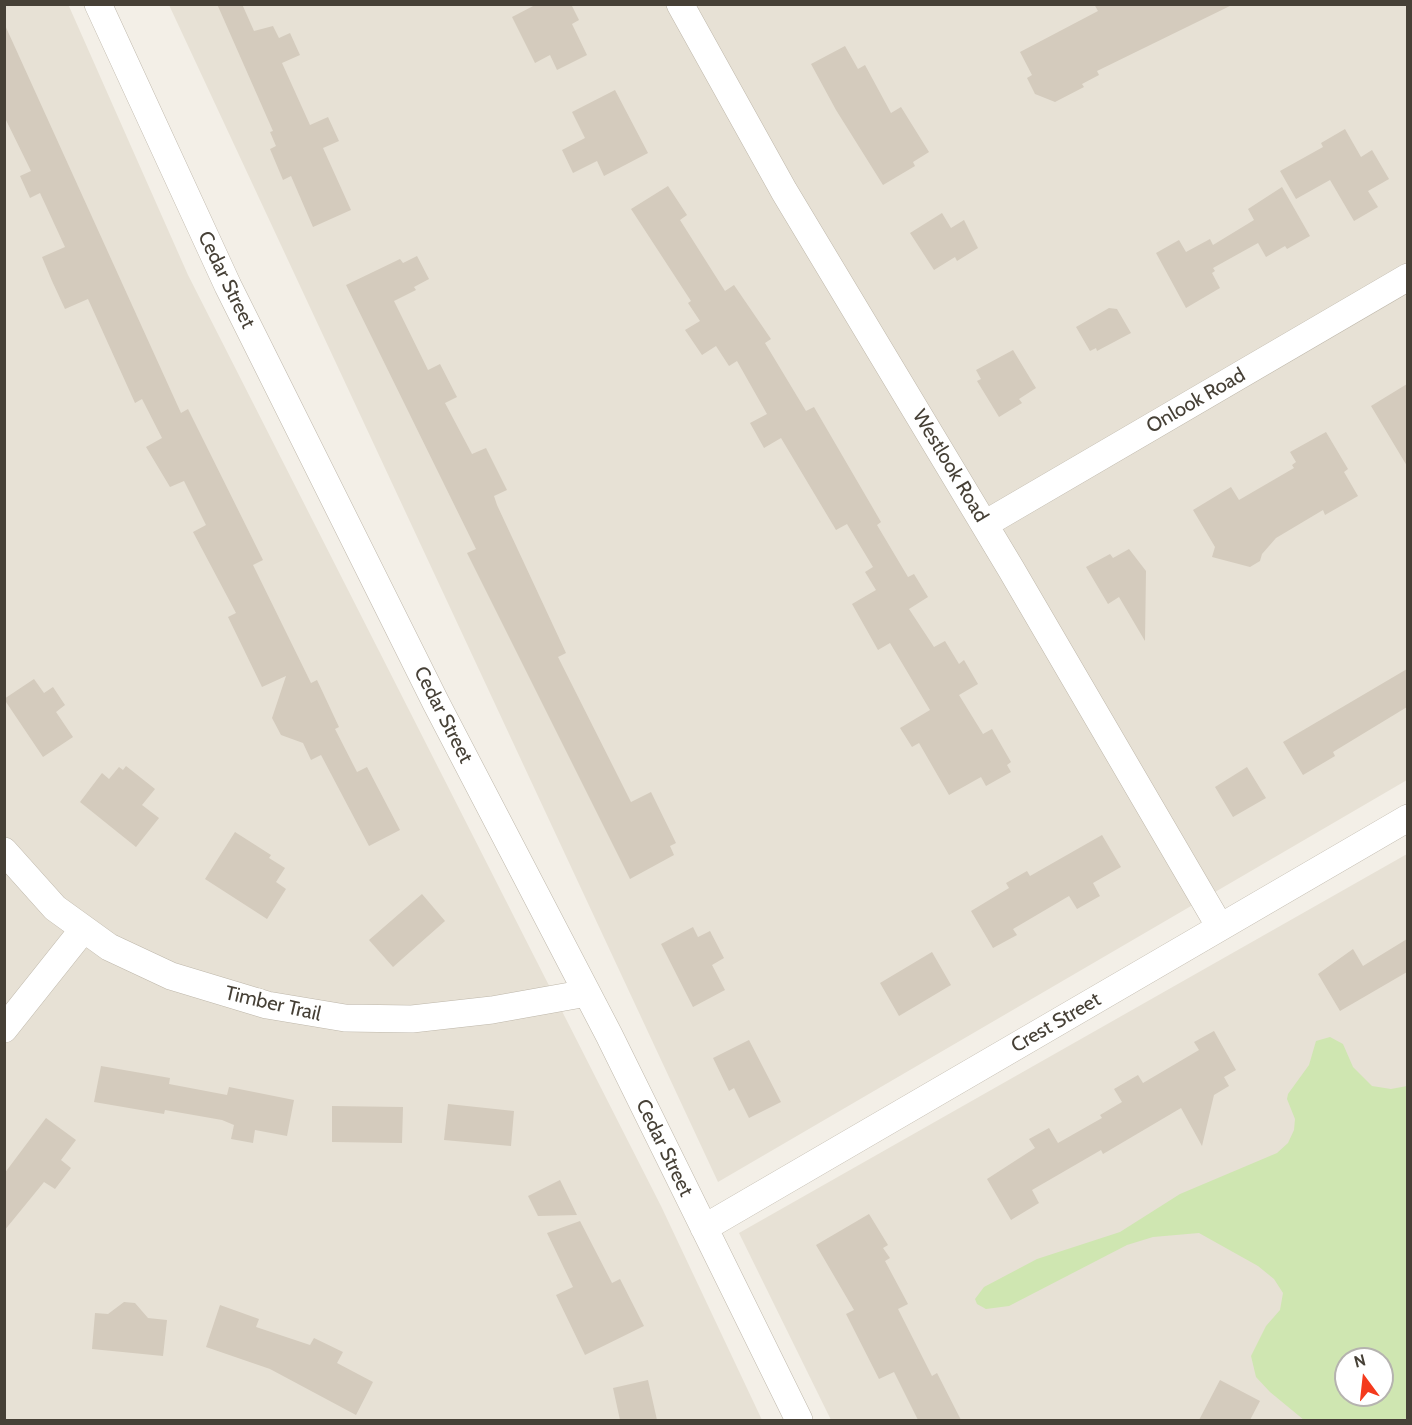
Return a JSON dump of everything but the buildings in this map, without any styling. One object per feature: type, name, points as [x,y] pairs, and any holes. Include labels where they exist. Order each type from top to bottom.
[{"type":"street","name":"Cedar Street","points":[[98,4],[228,286],[436,703],[587,993],[799,1420]]},
{"type":"street","name":"Westlook Road","points":[[680,4],[784,191],[985,524],[1220,927]]},
{"type":"street","name":"Onlook Road","points":[[985,524],[1407,277]]},
{"type":"street","name":"Crest Street","points":[[704,1228],[1407,818]]},
{"type":"street","name":"Timber Trail","points":[[4,851],[46,900],[82,930],[124,955],[171,976],[267,1005],[326,1016],[381,1020],[422,1019],[492,1010],[587,993]]},
{"type":"street","points":[[4,1029],[82,930]]},
{"type":"shaded area","points":[[68,4],[188,275],[661,1206],[762,1420],[5,1420],[4,5]]},
{"type":"shaded area","points":[[169,5],[1407,5],[1407,780],[718,1182]]},
{"type":"shaded area","points":[[1407,854],[1407,1420],[831,1420],[739,1233]]},
{"type":"green space","points":[[1330,1037],[1343,1044],[1353,1067],[1372,1086],[1391,1089],[1407,1086],[1407,1420],[1304,1420],[1270,1392],[1256,1377],[1251,1356],[1266,1326],[1280,1310],[1283,1293],[1274,1279],[1258,1266],[1199,1233],[1153,1237],[1127,1245],[1009,1306],[986,1309],[977,1304],[975,1299],[984,1287],[1037,1259],[1120,1232],[1180,1194],[1277,1153],[1288,1143],[1294,1130],[1295,1119],[1287,1099],[1288,1094],[1309,1065],[1316,1041]]}]
